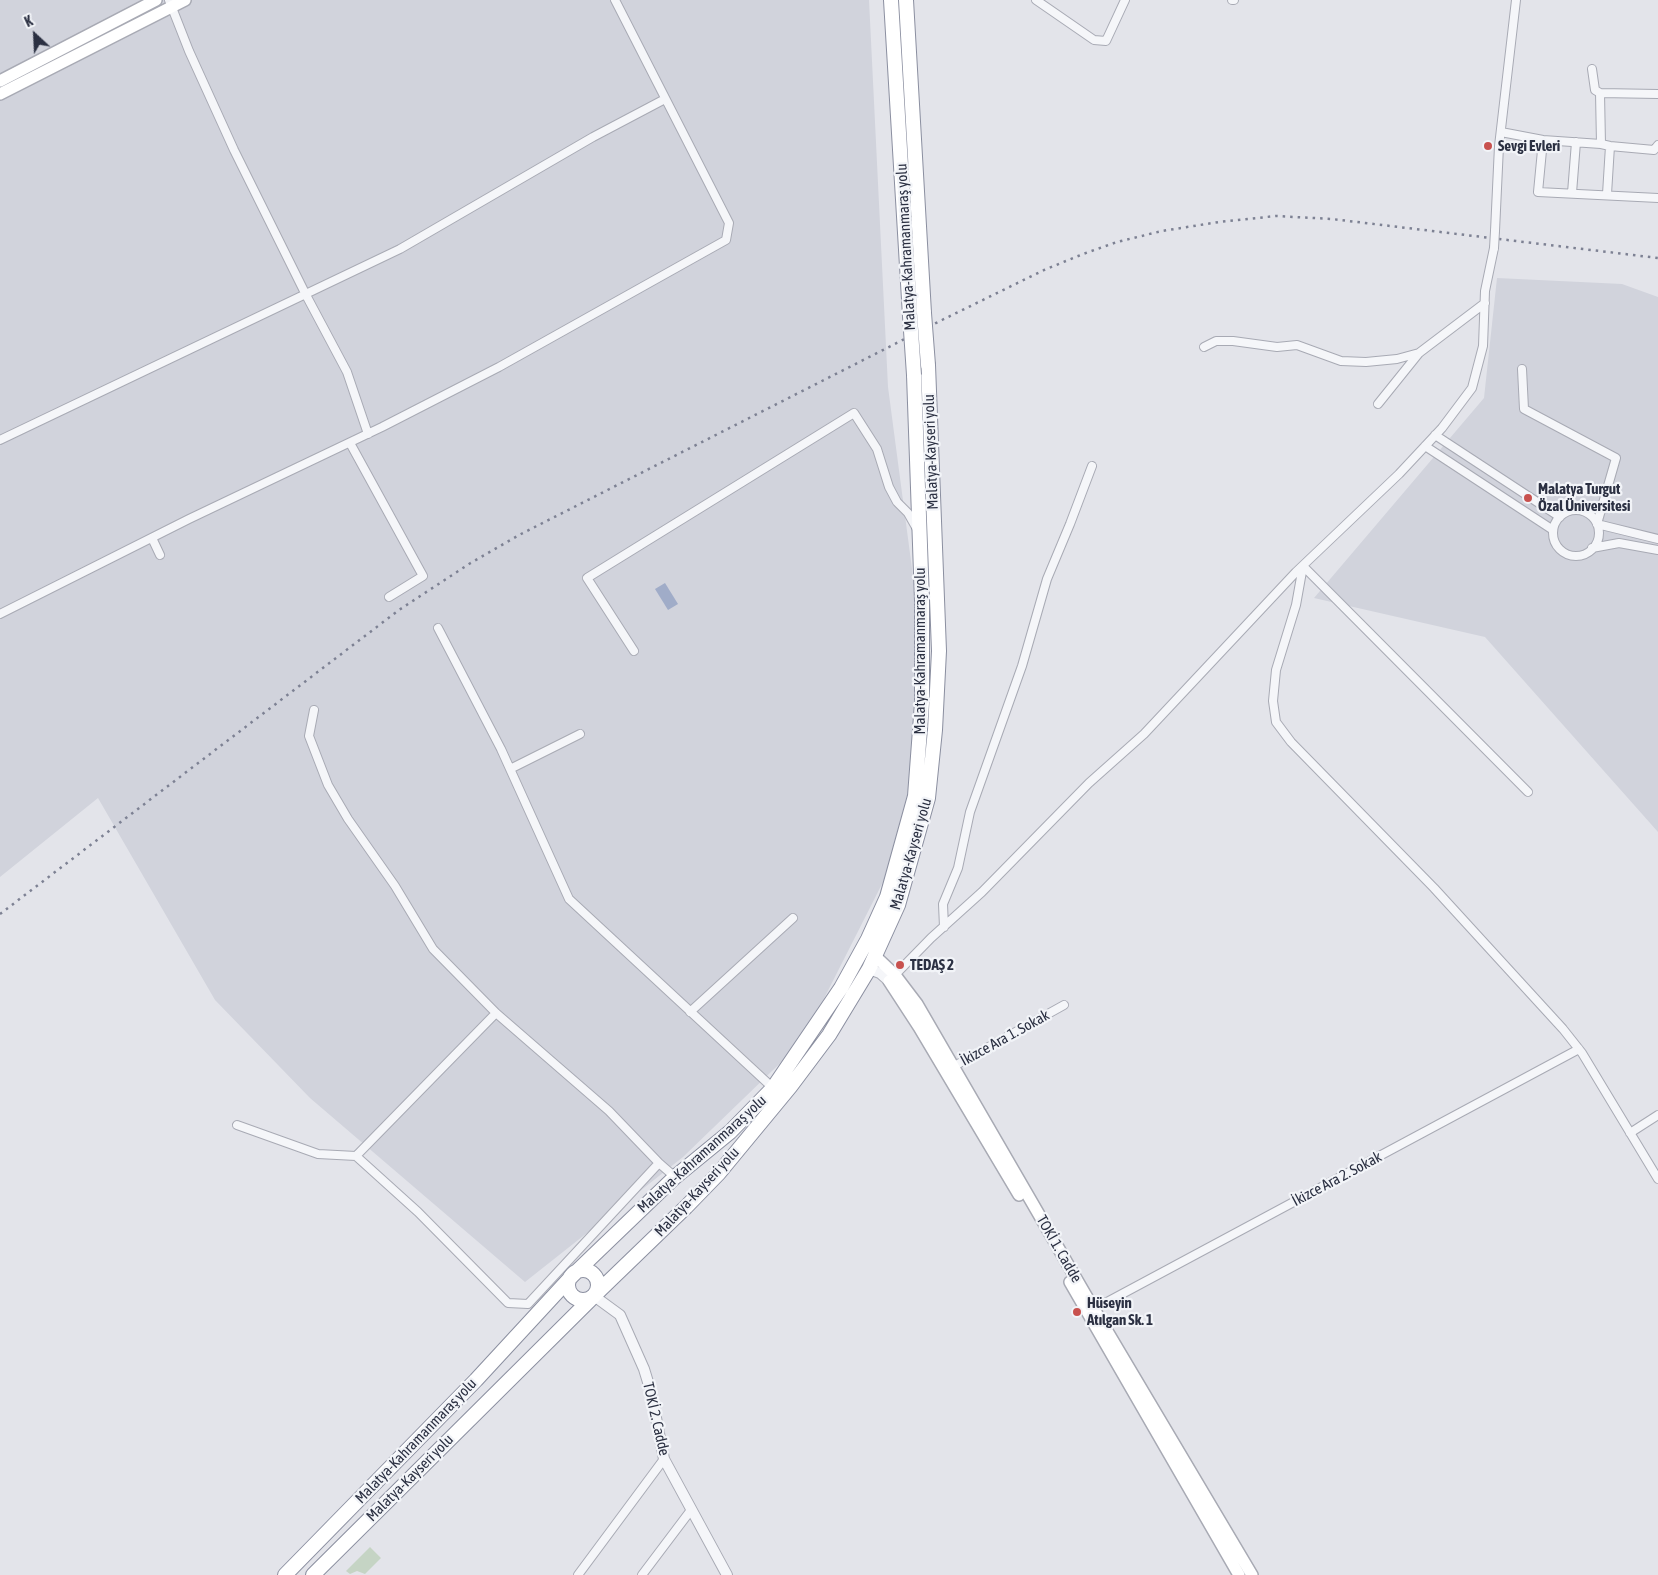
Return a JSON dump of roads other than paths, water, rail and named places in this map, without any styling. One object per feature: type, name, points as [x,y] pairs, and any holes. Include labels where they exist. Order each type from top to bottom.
[{"type":"highway","name":"Malatya-Kahramanmaraş yolu","points":[[285,1575],[476,1380],[572,1276],[675,1177],[730,1132],[773,1088],[841,988],[868,939],[887,897],[915,796],[922,703],[922,601],[918,531],[914,375],[917,315],[891,0]]},
{"type":"highway","name":"Malatya-Kayseri yolu","points":[[313,1575],[719,1173],[790,1087],[829,1035],[869,969],[898,905],[928,798],[935,730],[939,651],[928,365],[917,315],[906,0]]},
{"type":"highway","points":[[584,1270],[593,1274],[598,1282],[598,1288],[594,1296],[584,1300],[575,1298],[569,1290],[568,1284],[572,1276],[575,1272],[584,1270]]},
{"type":"main road","points":[[0,81],[156,0]]},
{"type":"main road","points":[[0,94],[170,3],[185,0]]},
{"type":"main road","name":"TOKİ 1. Cadde","points":[[875,956],[892,978],[905,1004],[949,1069],[1252,1575]]},
{"type":"main road","name":"TOKİ 1. Cadde","points":[[949,1069],[1239,1575]]},
{"type":"street","points":[[0,614],[152,538],[350,443],[499,367],[726,240],[728,222],[615,0]]},
{"type":"street","points":[[1036,0],[1094,40],[1106,42],[1125,0]]},
{"type":"street","points":[[869,969],[892,978],[944,926],[982,892],[1089,783],[1144,734],[1303,566],[1399,474],[1436,435],[1472,388],[1483,346],[1485,291],[1494,248],[1501,132],[1516,0]]},
{"type":"street","points":[[170,3],[189,51],[234,150],[306,295],[347,372],[368,434]]},
{"type":"street","points":[[1592,69],[1595,90],[1600,94],[1658,94]]},
{"type":"street","points":[[1600,94],[1601,144]]},
{"type":"street","points":[[0,440],[400,249],[593,137],[665,99]]},
{"type":"street","points":[[1501,132],[1543,140],[1657,149]]},
{"type":"street","points":[[1543,140],[1538,192],[1658,198]]},
{"type":"street","points":[[1572,193],[1576,142]]},
{"type":"street","points":[[1607,194],[1610,146]]},
{"type":"street","points":[[1378,404],[1419,354],[1486,303]]},
{"type":"street","points":[[1204,347],[1216,341],[1277,346],[1297,345],[1341,362],[1396,359],[1419,354]]},
{"type":"street","points":[[1522,369],[1524,409],[1616,458],[1597,524],[1598,538],[1592,548]]},
{"type":"street","points":[[634,651],[587,578],[854,413],[877,450],[889,487],[897,502],[908,513],[918,531]]},
{"type":"street","points":[[1436,435],[1560,517]]},
{"type":"street","points":[[350,443],[423,576],[389,597]]},
{"type":"street","points":[[1425,446],[1553,530],[1557,544],[1568,554],[1583,554],[1592,548],[1619,542],[1658,550]]},
{"type":"street","points":[[944,926],[943,904],[958,868],[970,812],[1022,666],[1046,579],[1092,466]]},
{"type":"street","points":[[1553,530],[1560,517],[1573,510],[1580,510],[1593,517],[1597,524],[1658,539]]},
{"type":"street","points":[[152,538],[160,556]]},
{"type":"street","points":[[1303,566],[1528,792]]},
{"type":"street","points":[[1303,566],[1296,605],[1276,670],[1273,702],[1276,722],[1291,742],[1434,888],[1563,1029],[1579,1049],[1658,1179]]},
{"type":"street","points":[[438,628],[510,769],[569,899],[773,1088]]},
{"type":"street","points":[[314,710],[309,736],[328,785],[343,811],[395,886],[433,949],[496,1013],[609,1112],[659,1164],[675,1177]]},
{"type":"street","points":[[510,769],[580,734]]},
{"type":"street","points":[[690,1012],[793,918]]},
{"type":"street","name":"İkizce Ara 1. Sokak","points":[[949,1069],[1064,1005]]},
{"type":"street","points":[[356,1156],[496,1013]]},
{"type":"street","name":"İkizce Ara 2. Sokak","points":[[1094,1309],[1579,1049]]},
{"type":"street","points":[[1630,1133],[1658,1115]]},
{"type":"street","points":[[236,1125],[318,1154],[356,1156],[418,1212],[508,1303],[528,1304],[659,1164]]},
{"type":"street","name":"TOKİ 2. Cadde","points":[[594,1296],[620,1315],[644,1369],[664,1459],[724,1573]]},
{"type":"street","points":[[578,1575],[664,1459]]},
{"type":"street","points":[[642,1575],[691,1510]]},
{"type":"water","points":[[665,583],[678,604],[668,610],[655,589]]},
{"type":"railway","points":[[0,914],[399,610],[469,564],[521,534],[942,320],[1044,270],[1083,254],[1117,242],[1162,231],[1276,216],[1332,219],[1658,258]]},
{"type":"place","name":"Sevgi Evleri","points":[[1488,146]]},
{"type":"place","name":"Malatya Turgut Özal Üniversitesi","points":[[1528,498]]},
{"type":"place","name":"TEDAŞ 2","points":[[900,965]]},
{"type":"place","name":"Hüseyin Atılgan Sk. 1","points":[[1077,1312]]}]
